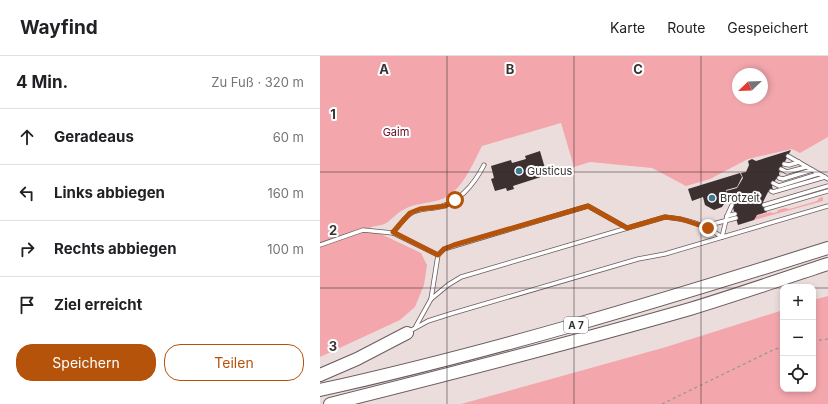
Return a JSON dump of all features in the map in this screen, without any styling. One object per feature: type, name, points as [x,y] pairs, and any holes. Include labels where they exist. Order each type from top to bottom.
[{"type":"highway","name":"A 7","points":[[320,390],[466,355],[579,324],[689,292],[828,248]]},
{"type":"highway","name":"A 7","points":[[330,404],[469,370],[581,340],[692,308],[828,264]]},
{"type":"highway","points":[[320,375],[363,356],[411,330]]},
{"type":"lane","points":[[788,156],[826,178]]},
{"type":"lane","points":[[784,164],[789,165],[799,162]]},
{"type":"lane","points":[[393,232],[410,213],[420,209],[445,206],[455,200],[467,190],[484,165]]},
{"type":"lane","points":[[781,169],[787,172],[806,167]]},
{"type":"lane","points":[[779,178],[783,179],[812,170]]},
{"type":"lane","points":[[773,183],[779,186],[818,174]]},
{"type":"lane","points":[[771,191],[773,192],[826,178]]},
{"type":"lane","points":[[828,186],[765,207],[828,191]]},
{"type":"lane","points":[[722,237],[727,216],[732,205]]},
{"type":"lane","points":[[431,298],[438,255],[444,249],[454,245],[588,206],[627,228]]},
{"type":"lane","points":[[411,330],[428,321],[487,303],[638,259],[665,254],[828,206]]},
{"type":"lane","points":[[727,216],[735,214]]},
{"type":"lane","points":[[411,330],[431,298],[461,277],[665,217],[681,219],[705,226],[722,237]]},
{"type":"lane","points":[[705,226],[726,222],[736,218]]},
{"type":"lane","points":[[320,245],[363,230],[393,232],[438,255]]},
{"type":"path","points":[[816,340],[828,338]]},
{"type":"path","points":[[662,404],[780,348]]},
{"type":"green space","name":"Gaim","points":[[320,56],[828,56],[828,137],[800,153],[792,149],[748,159],[710,179],[686,186],[652,168],[590,162],[574,167],[561,123],[482,146],[470,170],[454,191],[439,200],[407,208],[386,223],[371,227],[369,231],[381,234],[421,253],[427,265],[424,285],[415,307],[400,320],[320,357]]},
{"type":"green space","points":[[823,197],[823,201],[754,220],[756,216],[770,212],[777,212],[778,210],[785,208],[789,209],[817,201],[819,198]]},
{"type":"green space","points":[[828,296],[828,404],[461,404],[666,347],[780,311],[780,392],[816,392],[816,299]]},
{"type":"building","points":[[791,150],[779,173],[780,178],[776,179],[772,186],[773,190],[768,192],[763,202],[767,212],[757,215],[754,220],[738,225],[731,201],[732,199],[726,191],[737,188],[743,178],[741,173],[746,172],[749,165],[748,161],[752,159],[756,161]]},
{"type":"building","name":"Gusticus","points":[[540,151],[547,175],[513,186],[514,189],[507,191],[506,188],[495,191],[491,179],[494,178],[491,166],[511,160],[512,163],[526,159],[525,156]]},
{"type":"building","points":[[740,173],[742,177],[737,187],[726,190],[728,198],[722,207],[714,210],[705,205],[703,197],[692,201],[688,189]]},
{"type":"place","name":"Gusticus","points":[[519,171]]},
{"type":"place","name":"Brotzeit","points":[[712,198]]},
{"type":"route","points":[[455,200],[445,206],[420,209],[410,213],[393,232],[438,255],[444,249],[454,245],[588,206],[627,228],[665,217],[681,219],[708,228]]}]
